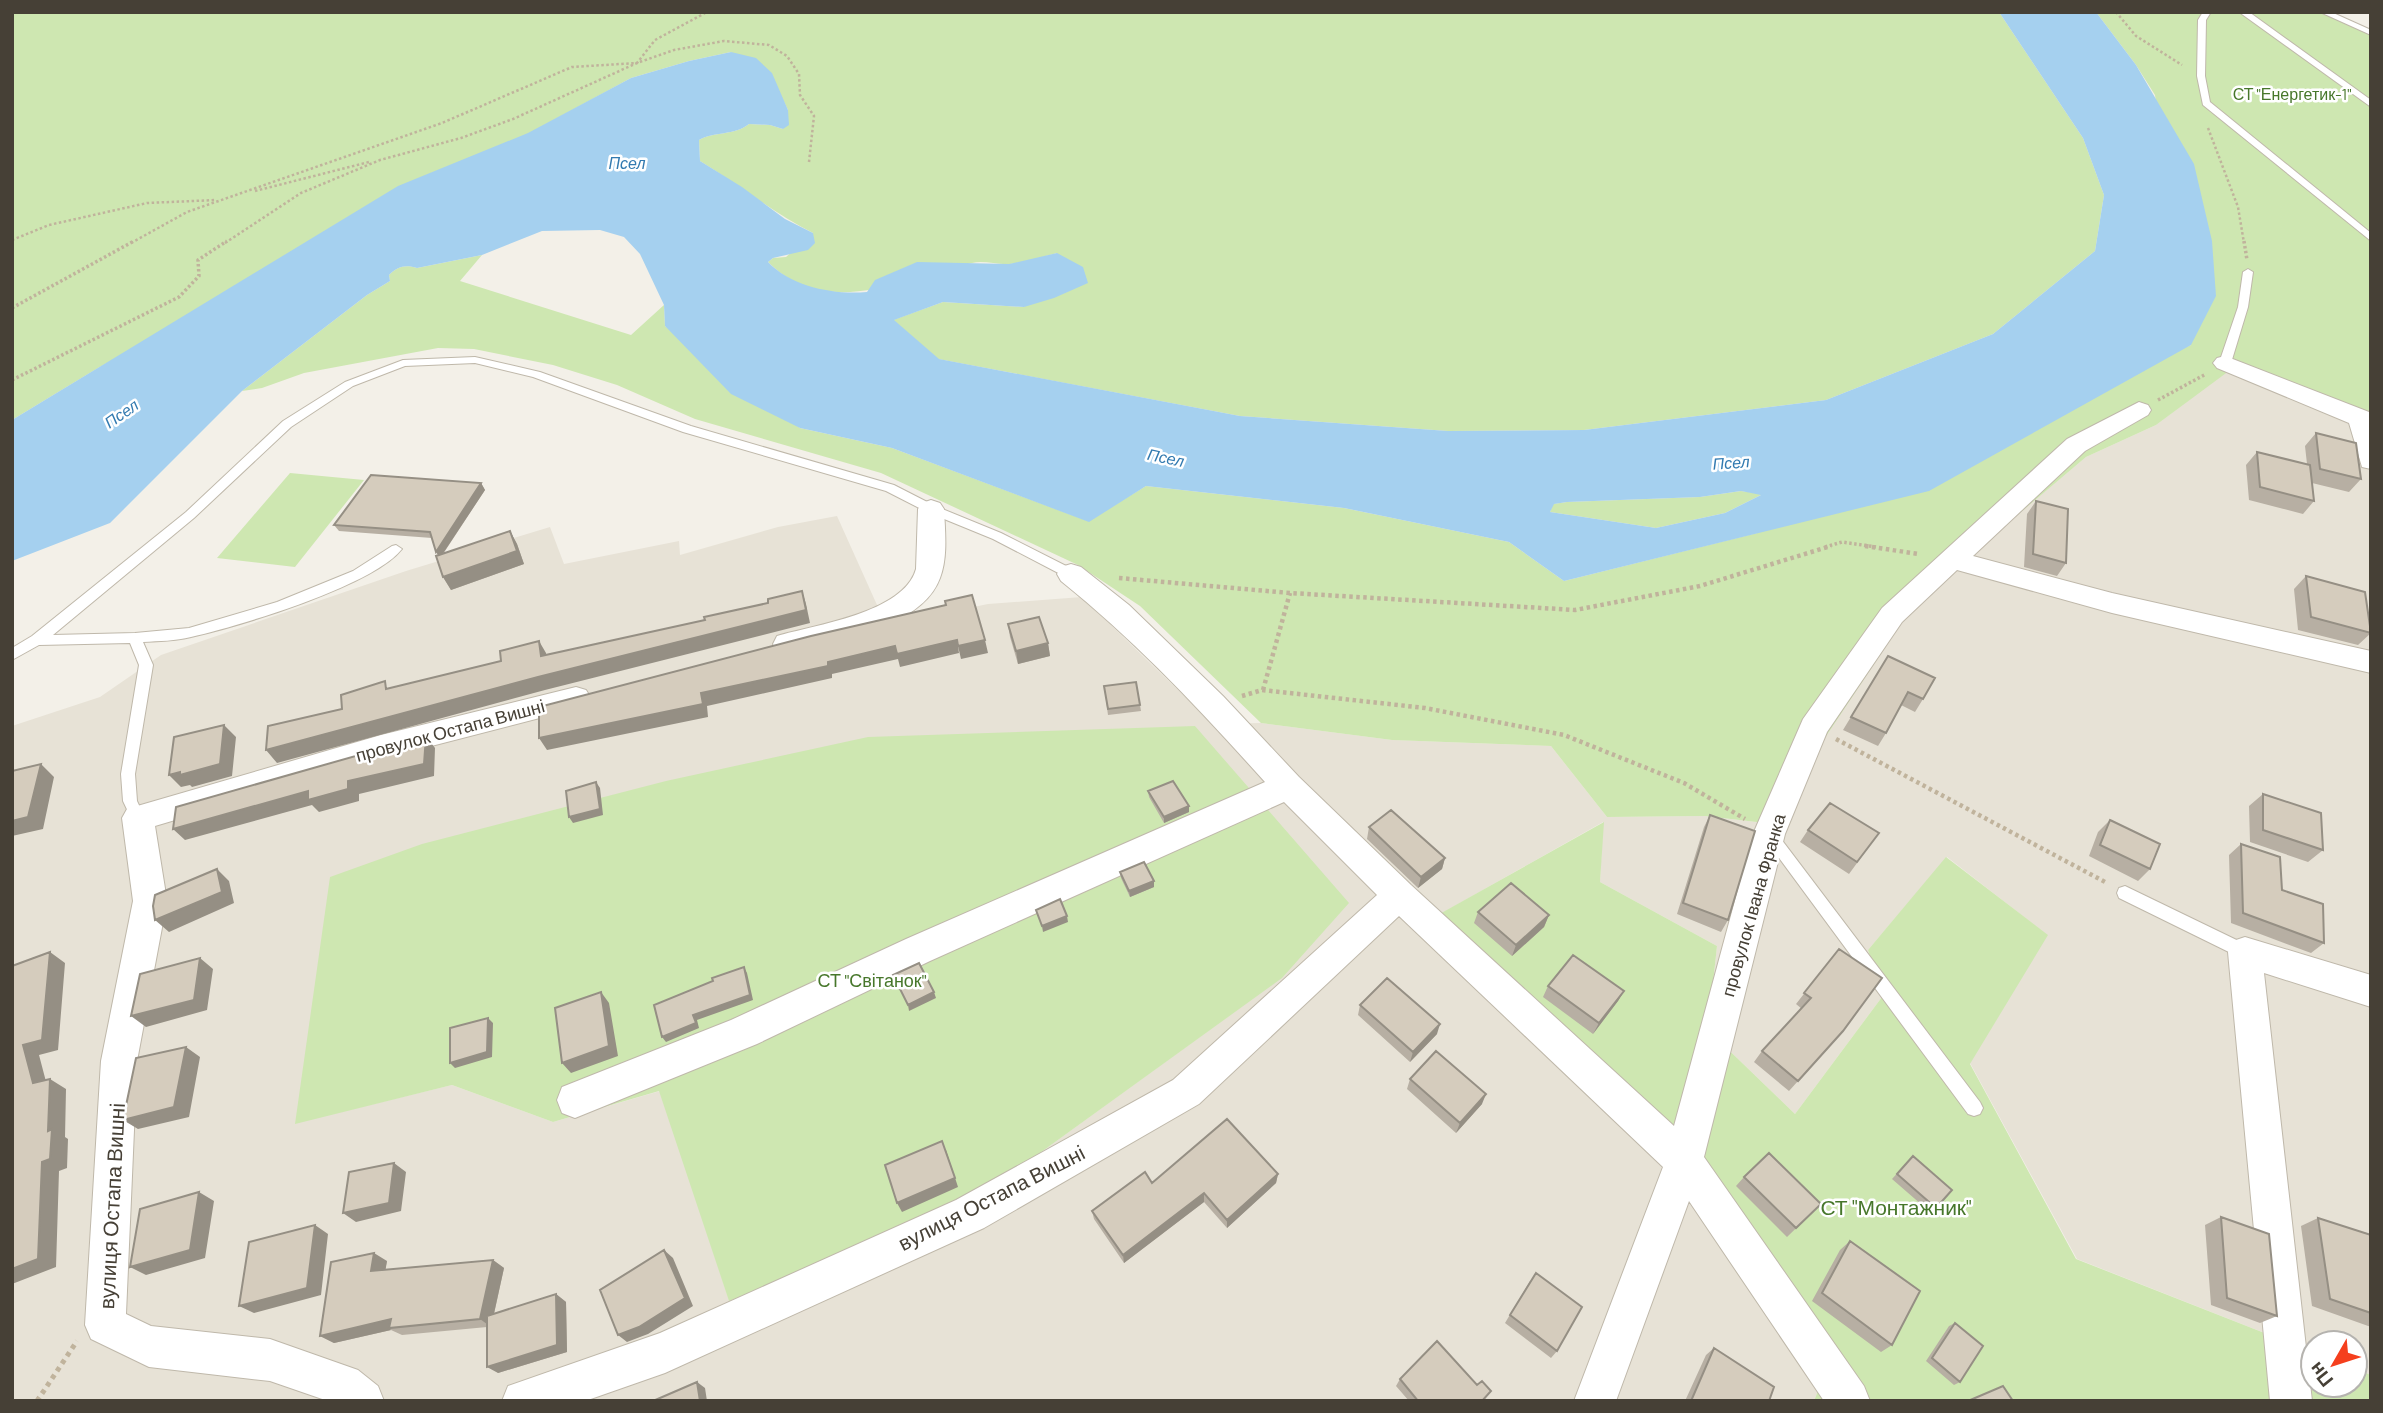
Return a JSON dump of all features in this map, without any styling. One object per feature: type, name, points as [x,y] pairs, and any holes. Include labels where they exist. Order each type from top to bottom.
[{"type":"street","points":[[2225,363],[2366,419],[2371,461]]},
{"type":"street","name":"провулок Івана Франка","points":[[1595,1401],[1684,1161],[1769,834],[1814,727],[1892,615],[2076,445],[2139,410]]},
{"type":"street","points":[[762,650],[880,618],[903,603],[925,583],[932,545],[930,509]]},
{"type":"street","points":[[1954,560],[2112,603],[2371,663]]},
{"type":"street","points":[[1071,574],[1119,612],[1212,704],[1288,786],[1399,895],[1684,1161],[1849,1401]]},
{"type":"street","name":"провулок Остапа Вишні","points":[[138,818],[381,747],[605,691]]},
{"type":"street","points":[[575,1100],[744,1032],[918,950],[1288,786]]},
{"type":"street","name":"вулиця Остапа Вишні","points":[[138,818],[150,901],[119,1061],[105,1325],[149,1346],[270,1360],[343,1385],[363,1401]]},
{"type":"street","name":"вулиця Остапа Вишні","points":[[523,1401],[665,1352],[970,1214],[1186,1092],[1399,895]]},
{"type":"street","points":[[2291,1401],[2245,953],[2371,991]]},
{"type":"lane","points":[[2207,12],[2202,20],[2201,76],[2206,103],[2371,238]]},
{"type":"lane","points":[[2243,12],[2371,104]]},
{"type":"lane","points":[[2324,12],[2371,33]]},
{"type":"lane","points":[[2225,363],[2242,307],[2248,272]]},
{"type":"lane","points":[[12,655],[37,640],[190,515],[287,424],[349,384],[403,363],[475,360],[536,374],[687,429],[890,488],[930,509],[997,536],[1071,574]]},
{"type":"lane","points":[[37,640],[135,638],[189,633],[281,606],[358,574],[396,549]]},
{"type":"lane","points":[[135,638],[146,665],[128,774],[130,801],[138,818]]},
{"type":"lane","points":[[1769,834],[1974,1108]]},
{"type":"lane","points":[[2125,893],[2245,953]]},
{"type":"path","points":[[12,308],[187,212],[442,123],[572,67],[637,63],[655,40],[707,12]]},
{"type":"path","points":[[2116,12],[2120,22],[2150,46],[2201,76]]},
{"type":"path","points":[[12,240],[49,225],[147,203],[223,200],[461,138],[513,119],[637,63],[674,50],[724,41],[769,45],[787,56],[799,74],[800,95],[814,117],[809,162]]},
{"type":"path","points":[[2206,103],[2208,130],[2238,207],[2248,272]]},
{"type":"path","points":[[12,380],[179,297],[199,276],[198,260],[301,194],[380,160]]},
{"type":"path","points":[[2139,410],[2225,363]]},
{"type":"path","points":[[1071,574],[1290,593],[1575,610],[1700,586],[1842,542],[1954,560]]},
{"type":"path","points":[[1262,690],[1290,593]]},
{"type":"path","points":[[1212,704],[1262,690],[1425,708],[1564,735],[1684,783],[1769,834]]},
{"type":"path","points":[[1814,727],[2125,893]]},
{"type":"path","points":[[37,1401],[105,1295]]},
{"type":"shaded area","points":[[2246,361],[2364,412],[2371,434],[2371,1375],[2369,1329],[2299,1329],[2299,1346],[2077,1259],[1970,1063],[2047,935],[1947,857],[1868,950],[1882,997],[1795,1114],[1708,1030],[1717,946],[1600,882],[1603,822],[1437,916],[1706,1171],[1818,1391],[1814,1401],[12,1401],[12,726],[100,697],[161,655],[406,571],[550,527],[564,564],[679,541],[680,555],[778,527],[837,516],[886,625],[988,604],[1082,597],[1213,724],[1261,723],[1392,740],[1551,746],[1607,817],[1705,816],[1783,825],[1821,744],[1916,600],[2086,457],[2156,425],[2228,370]],"holes":[[[1195,726],[1281,978],[979,1197],[729,1300],[660,1091],[553,1122],[452,1085],[295,1123]]]},
{"type":"green space","points":[[12,12],[1999,12],[2083,138],[2104,195],[2095,251],[1993,334],[1826,400],[1584,430],[1448,431],[1240,416],[938,359],[893,320],[943,302],[1024,307],[1057,253],[1010,264],[972,263],[867,290],[841,292],[815,289],[791,280],[768,262],[773,258],[786,257],[813,233],[700,161],[699,140],[705,137],[737,130],[749,124],[783,129],[788,110],[780,94],[731,52],[631,78],[98,368],[12,420]]},
{"type":"green space","name":"СТ \"Енергетик-1\"","points":[[2096,12],[2317,12],[2371,33],[2371,434],[2363,412],[2241,362],[2156,425],[2086,457],[1916,601],[1821,744],[1783,825],[1705,816],[1607,817],[1551,746],[1392,740],[1261,723],[1140,606],[1078,565],[881,473],[695,419],[617,385],[553,365],[474,349],[438,348],[304,373],[262,388],[242,391],[367,295],[390,281],[389,275],[395,270],[405,266],[417,268],[482,255],[460,281],[631,335],[664,305],[665,326],[800,428],[892,448],[1088,521],[1146,486],[1344,508],[1509,542],[1564,581],[1757,533],[2191,345],[2155,95]]},
{"type":"green space","points":[[290,473],[364,480],[295,567],[217,558]]},
{"type":"green space","points":[[1741,491],[1763,494],[1725,513],[1656,528],[1550,512],[1553,504],[1567,502],[1700,497]]},
{"type":"green space","name":"СТ \"Світанок\"","points":[[1195,726],[1349,903],[1282,978],[979,1197],[729,1301],[659,1091],[553,1122],[452,1085],[295,1124],[330,877],[422,844],[666,781],[868,737]]},
{"type":"green space","name":"СТ \"Монтажник\"","points":[[1604,822],[1600,882],[1717,946],[1708,1030],[1795,1114],[1882,997],[1868,950],[1946,857],[2048,935],[1970,1064],[2076,1259],[2299,1347],[2299,1399],[2369,1399],[2369,1374],[2371,1401],[1814,1401],[1818,1391],[1805,1308],[1436,916]]},
{"type":"water","name":"Псел","points":[[1999,12],[2096,12],[2136,65],[2194,164],[2212,241],[2216,296],[2191,345],[1929,491],[1564,581],[1509,542],[1344,508],[1146,486],[1089,522],[892,448],[800,428],[731,394],[665,326],[664,305],[640,254],[624,237],[600,230],[542,231],[482,255],[417,268],[405,266],[395,270],[389,275],[390,281],[367,295],[242,391],[110,523],[12,561],[12,420],[398,186],[528,133],[631,78],[731,52],[756,58],[772,73],[788,110],[789,125],[783,129],[749,124],[737,130],[705,137],[699,140],[700,161],[742,187],[785,219],[813,233],[815,243],[808,250],[773,258],[768,262],[789,278],[814,288],[854,293],[867,292],[875,280],[917,262],[1009,264],[1057,253],[1083,267],[1088,283],[1054,298],[1024,307],[943,302],[894,320],[939,359],[1240,416],[1448,431],[1584,430],[1826,400],[1993,334],[2095,251],[2104,195],[2083,138]],"holes":[[[1741,491],[1761,495],[1725,513],[1656,528],[1550,512],[1554,504],[1567,502],[1700,497]]]},
{"type":"building","points":[[2316,433],[2356,443],[2361,479],[2320,469]]},
{"type":"building","points":[[2257,452],[2310,465],[2314,501],[2260,487]]},
{"type":"building","points":[[371,475],[481,483],[436,552],[430,532],[334,525]]},
{"type":"building","points":[[2036,501],[2068,509],[2066,563],[2033,554]]},
{"type":"building","points":[[510,531],[517,551],[443,577],[436,556]]},
{"type":"building","points":[[2306,576],[2365,592],[2371,633],[2311,617]]},
{"type":"building","points":[[802,591],[806,610],[538,677],[266,750],[268,726],[342,709],[341,695],[385,681],[386,689],[501,661],[500,651],[539,641],[541,656],[705,620],[704,617],[768,603],[768,599]]},
{"type":"building","points":[[972,595],[985,640],[958,646],[957,640],[897,654],[895,646],[828,662],[828,666],[701,693],[703,704],[539,738],[539,707],[811,636],[946,605],[945,601]]},
{"type":"building","points":[[1039,617],[1048,643],[1016,651],[1008,624]]},
{"type":"building","points":[[1888,656],[1935,678],[1923,699],[1908,692],[1886,733],[1851,717]]},
{"type":"building","points":[[1136,682],[1140,705],[1108,709],[1104,686]]},
{"type":"building","points":[[224,725],[220,764],[180,775],[180,772],[169,775],[174,737]]},
{"type":"building","points":[[426,736],[424,764],[348,781],[348,789],[308,800],[308,791],[173,829],[176,807]]},
{"type":"building","points":[[41,764],[28,817],[12,821],[12,771]]},
{"type":"building","points":[[1173,781],[1189,806],[1164,817],[1148,791]]},
{"type":"building","points":[[596,782],[600,809],[569,817],[566,791]]},
{"type":"building","points":[[2263,794],[2321,813],[2323,850],[2263,830]]},
{"type":"building","points":[[1830,803],[1879,833],[1857,862],[1808,830]]},
{"type":"building","points":[[1391,810],[1445,858],[1421,877],[1369,827]]},
{"type":"building","points":[[1710,815],[1755,831],[1728,920],[1683,903]]},
{"type":"building","points":[[2110,820],[2160,844],[2150,869],[2100,845]]},
{"type":"building","points":[[2241,844],[2280,857],[2282,890],[2323,904],[2324,943],[2243,913]]},
{"type":"building","points":[[1144,862],[1154,881],[1129,891],[1120,872]]},
{"type":"building","points":[[217,869],[222,892],[155,920],[155,895]]},
{"type":"building","points":[[1511,883],[1549,915],[1516,945],[1478,912]]},
{"type":"building","points":[[1060,899],[1067,916],[1042,926],[1036,910]]},
{"type":"building","points":[[1839,949],[1882,978],[1843,1031],[1798,1081],[1762,1051],[1811,998],[1804,993]]},
{"type":"building","points":[[50,952],[42,1040],[23,1045],[33,1083],[50,1079],[50,1159],[42,1162],[38,1259],[12,1269],[12,966]]},
{"type":"building","points":[[1573,955],[1624,991],[1599,1023],[1548,986]]},
{"type":"building","points":[[200,958],[194,1000],[131,1016],[140,974]]},
{"type":"building","points":[[919,963],[934,992],[908,1005],[893,975]]},
{"type":"building","points":[[744,967],[750,995],[693,1015],[696,1023],[662,1037],[654,1005],[713,981],[712,978]]},
{"type":"building","points":[[1387,978],[1440,1024],[1413,1052],[1360,1005]]},
{"type":"building","points":[[601,992],[609,1046],[562,1063],[555,1008]]},
{"type":"building","points":[[488,1018],[487,1052],[450,1063],[450,1028]]},
{"type":"building","points":[[186,1047],[174,1107],[123,1120],[136,1058]]},
{"type":"building","points":[[1436,1051],[1486,1094],[1460,1123],[1410,1079]]},
{"type":"building","points":[[1227,1119],[1278,1174],[1227,1220],[1204,1193],[1123,1255],[1092,1211],[1145,1172],[1152,1183]]},
{"type":"building","points":[[942,1141],[955,1178],[897,1203],[885,1165]]},
{"type":"building","points":[[1769,1153],[1821,1204],[1796,1228],[1744,1177]]},
{"type":"building","points":[[1913,1156],[1952,1190],[1936,1208],[1897,1174]]},
{"type":"building","points":[[394,1163],[389,1203],[343,1213],[349,1172]]},
{"type":"building","points":[[199,1192],[190,1250],[130,1267],[140,1209]]},
{"type":"building","points":[[2221,1217],[2269,1234],[2277,1316],[2227,1298]]},
{"type":"building","points":[[2318,1218],[2371,1235],[2371,1313],[2330,1299]]},
{"type":"building","points":[[315,1225],[307,1288],[239,1306],[249,1242]]},
{"type":"building","points":[[1850,1241],[1920,1291],[1892,1345],[1822,1293]]},
{"type":"building","points":[[664,1250],[685,1298],[639,1327],[618,1335],[600,1290]]},
{"type":"building","points":[[374,1253],[371,1271],[493,1260],[480,1319],[389,1328],[391,1319],[320,1336],[331,1262]]},
{"type":"building","points":[[1536,1273],[1582,1307],[1557,1351],[1510,1315]]},
{"type":"building","points":[[556,1294],[557,1345],[487,1367],[487,1316]]},
{"type":"building","points":[[1955,1323],[1983,1346],[1960,1382],[1932,1358]]},
{"type":"building","points":[[1437,1341],[1477,1385],[1482,1381],[1491,1391],[1482,1401],[1418,1401],[1400,1379]]},
{"type":"building","points":[[1714,1348],[1774,1387],[1769,1401],[1691,1401]]},
{"type":"building","points":[[697,1382],[700,1401],[653,1401]]},
{"type":"building","points":[[2003,1386],[2013,1401],[1968,1401]]}]
